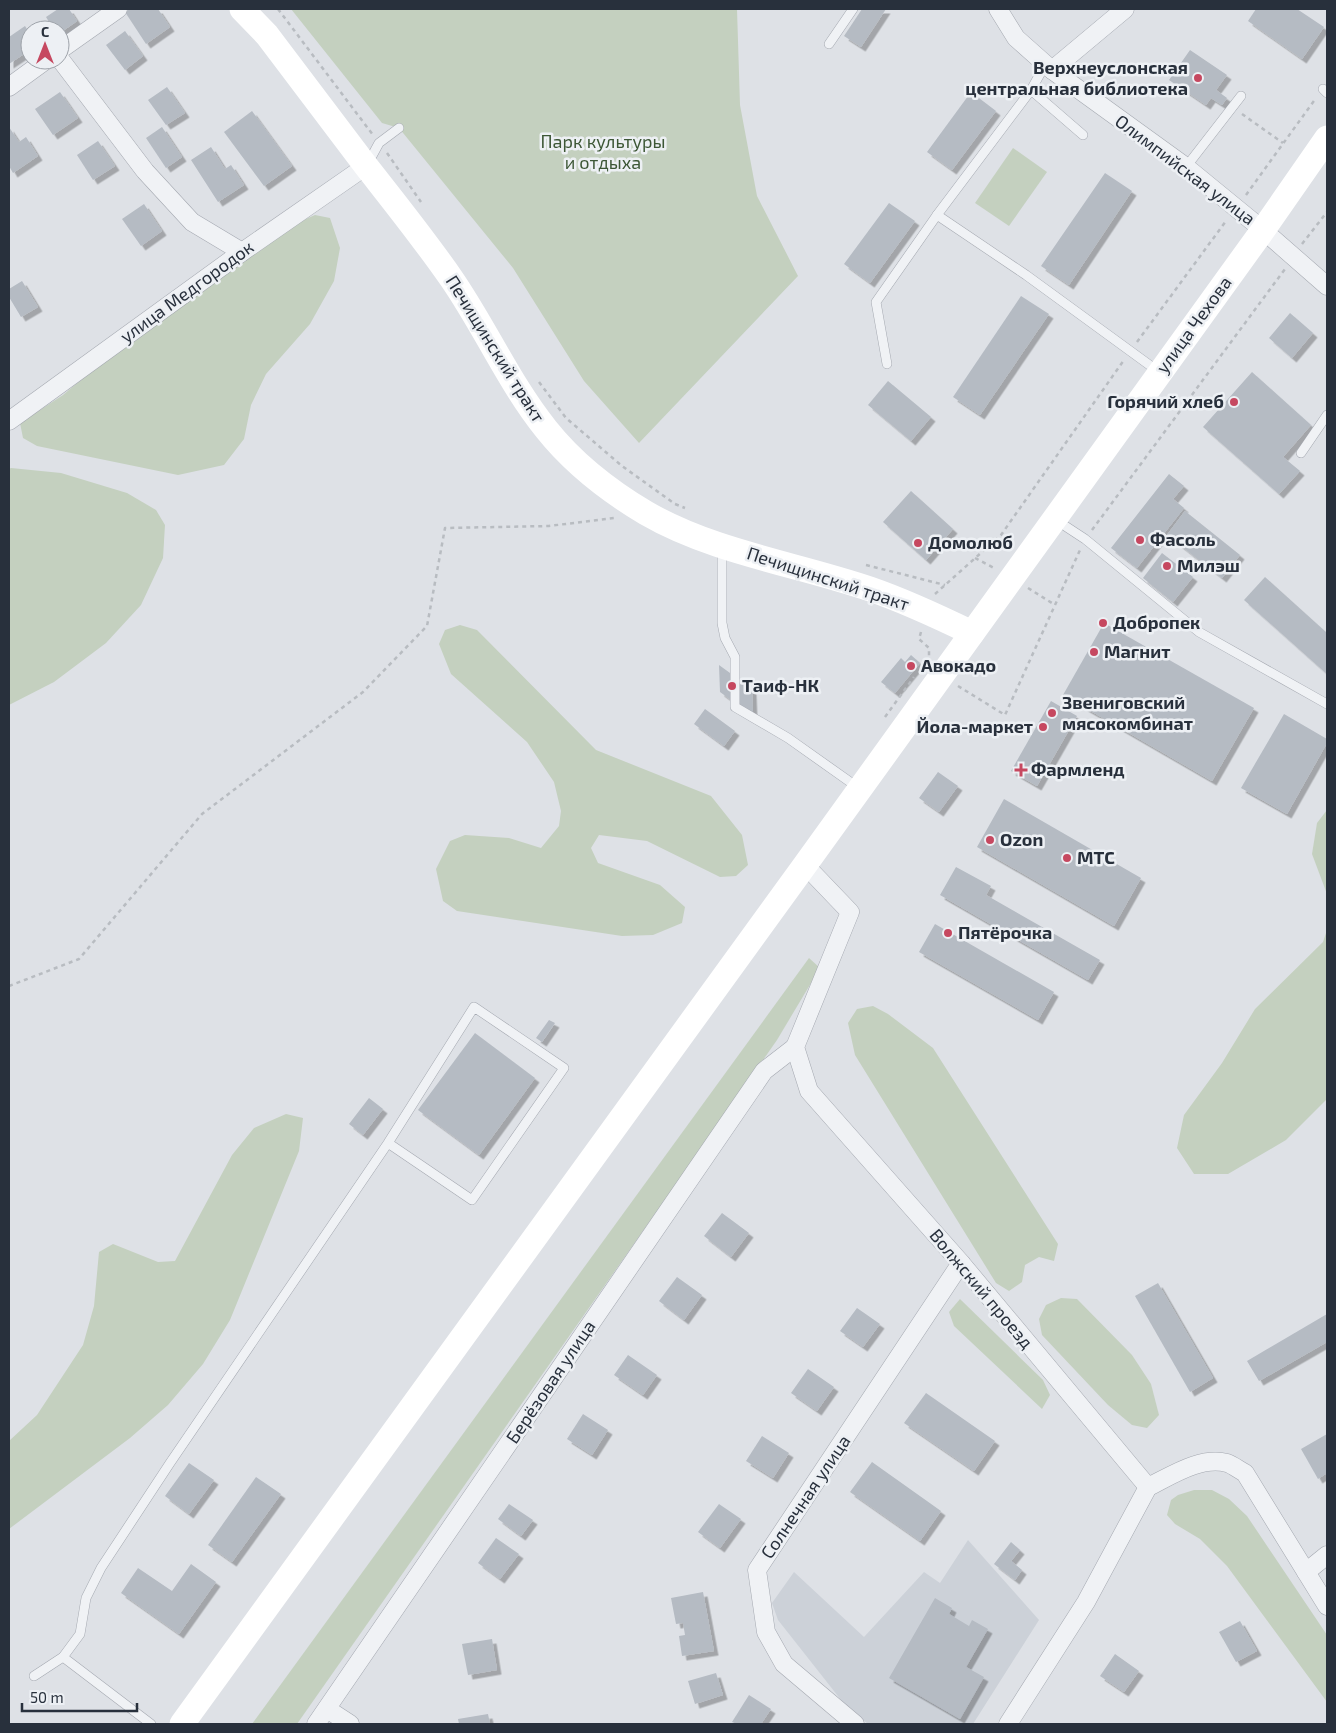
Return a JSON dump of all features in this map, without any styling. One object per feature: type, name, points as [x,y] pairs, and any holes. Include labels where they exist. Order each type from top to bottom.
[{"type":"street","points":[[70,43],[118,9]]},
{"type":"street","name":"Печищинский тракт","points":[[242,9],[267,35],[408,219],[452,280],[515,384],[546,430],[580,465],[614,492],[647,513],[682,531],[723,546],[870,589],[928,611],[972,633]]},
{"type":"street","name":"Олимпийская улица","points":[[998,9],[1016,38],[1048,67],[1186,167],[1263,230],[1327,286]]},
{"type":"street","points":[[1048,67],[1125,9]]},
{"type":"street","points":[[9,87],[32,70]]},
{"type":"street","points":[[68,70],[145,171],[192,222],[242,252]]},
{"type":"street","name":"улица Чехова","points":[[182,1724],[860,789],[1263,230],[1327,138]]},
{"type":"street","name":"улица Медгородок","points":[[9,421],[242,252],[366,166]]},
{"type":"street","points":[[795,1047],[850,912],[805,865]]},
{"type":"street","name":"Волжский проезд","points":[[795,1047],[809,1091],[961,1264],[1148,1487]]},
{"type":"street","name":"Берёзовая улица","points":[[316,1724],[764,1071],[795,1047]]},
{"type":"street","name":"Солнечная улица","points":[[855,1724],[784,1664],[766,1632],[757,1570],[961,1264]]},
{"type":"street","points":[[1008,1724],[1086,1602],[1148,1487],[1201,1464],[1210,1461],[1228,1463],[1245,1473],[1327,1606]]},
{"type":"street","points":[[1306,1572],[1327,1555]]},
{"type":"street","points":[[327,1709],[350,1724]]},
{"type":"lane","points":[[829,44],[853,9]]},
{"type":"lane","points":[[887,364],[876,302],[937,215],[1048,67]]},
{"type":"lane","points":[[1031,90],[1083,135]]},
{"type":"lane","points":[[1186,167],[1241,96]]},
{"type":"lane","points":[[366,166],[379,143],[399,128]]},
{"type":"lane","points":[[937,215],[1026,275],[1160,373]]},
{"type":"lane","points":[[1301,453],[1327,415]]},
{"type":"lane","points":[[1054,519],[1086,539],[1199,632],[1327,704]]},
{"type":"lane","points":[[723,546],[721,574],[722,623],[725,638],[735,657],[736,707],[788,738],[860,789]]},
{"type":"lane","points":[[34,1676],[63,1657],[80,1634],[86,1598],[101,1568],[170,1463],[388,1143],[474,1007],[564,1068],[472,1200],[388,1143]]},
{"type":"lane","points":[[63,1657],[151,1724]]},
{"type":"path","points":[[278,9],[425,207]]},
{"type":"path","points":[[1325,91],[1283,143],[1130,351],[1001,535],[936,592],[919,639],[929,648],[929,658],[925,663],[1005,715],[1086,539],[1327,212]]},
{"type":"path","points":[[1232,108],[1283,143]]},
{"type":"path","points":[[537,379],[566,418],[608,454],[675,504],[691,511]]},
{"type":"path","points":[[9,986],[79,959],[202,814],[363,692],[427,626],[445,528],[549,526],[618,517]]},
{"type":"path","points":[[862,564],[945,584]]},
{"type":"path","points":[[882,721],[914,677]]},
{"type":"shaded area","points":[[968,1540],[1039,1620],[973,1724],[868,1724],[845,1705],[778,1620],[772,1603],[794,1572],[864,1637],[924,1572],[940,1583]]},
{"type":"green space","name":"Парк культуры и отдыха","points":[[291,9],[737,9],[740,105],[757,196],[798,276],[639,443],[584,381],[513,268],[399,128],[382,123]]},
{"type":"green space","points":[[1013,148],[1047,172],[1009,226],[975,203]]},
{"type":"green space","points":[[315,215],[330,218],[340,248],[334,281],[310,324],[266,374],[251,405],[244,439],[224,465],[178,475],[37,446],[23,438],[20,423],[63,395],[148,323],[285,228]]},
{"type":"green space","points":[[9,469],[61,473],[127,493],[156,510],[165,525],[163,558],[141,605],[106,643],[54,682],[9,705]]},
{"type":"green space","points":[[460,625],[477,630],[596,750],[711,796],[742,835],[748,865],[736,876],[720,877],[647,841],[599,835],[591,848],[598,863],[660,885],[685,907],[682,923],[653,935],[622,936],[457,911],[443,901],[436,869],[450,841],[465,835],[509,838],[541,848],[559,826],[561,811],[554,782],[527,742],[451,674],[439,644],[445,630]]},
{"type":"green space","points":[[1327,810],[1327,894],[1312,854],[1317,823]]},
{"type":"green space","points":[[1327,930],[1327,1099],[1286,1140],[1228,1174],[1194,1174],[1177,1148],[1184,1115],[1222,1063],[1255,1009],[1323,942]]},
{"type":"green space","points":[[809,958],[820,968],[777,1040],[297,1724],[252,1724]]},
{"type":"green space","points":[[873,1006],[888,1014],[933,1048],[1058,1244],[1054,1261],[1039,1257],[1025,1265],[1022,1282],[1009,1291],[996,1283],[855,1055],[848,1023],[857,1009]]},
{"type":"green space","points":[[286,1114],[303,1118],[299,1151],[230,1320],[203,1364],[168,1405],[130,1438],[9,1529],[9,1441],[37,1415],[83,1345],[94,1306],[99,1252],[113,1244],[158,1262],[175,1261],[232,1155],[254,1128]]},
{"type":"green space","points":[[1061,1298],[1077,1299],[1132,1355],[1151,1384],[1159,1415],[1147,1428],[1132,1425],[1108,1405],[1042,1335],[1039,1319],[1046,1305]]},
{"type":"green space","points":[[960,1299],[1043,1380],[1050,1395],[1042,1409],[954,1326],[949,1312]]},
{"type":"green space","points":[[1194,1490],[1212,1490],[1229,1499],[1247,1516],[1327,1635],[1327,1702],[1227,1566],[1200,1539],[1175,1524],[1167,1515],[1171,1500],[1178,1495]]},
{"type":"building","points":[[58,9],[69,9],[77,21],[70,26],[70,20],[48,20],[46,17]]},
{"type":"building","points":[[130,9],[158,9],[170,27],[146,44],[125,12]]},
{"type":"building","points":[[862,9],[886,9],[861,47],[844,36]]},
{"type":"building","points":[[1256,9],[1297,9],[1324,27],[1302,59],[1248,21]]},
{"type":"building","points":[[20,29],[20,57],[9,64],[9,37]]},
{"type":"building","points":[[125,31],[143,56],[125,70],[106,45]]},
{"type":"building","name":"Верхнеуслонская центральная библиотека","points":[[1190,50],[1227,75],[1216,90],[1227,98],[1222,105],[1211,98],[1206,105],[1169,80]]},
{"type":"building","points":[[167,87],[185,113],[166,125],[148,100]]},
{"type":"building","points":[[60,92],[78,118],[53,135],[35,109]]},
{"type":"building","points":[[971,92],[996,111],[952,170],[927,152]]},
{"type":"building","points":[[252,111],[292,166],[264,186],[224,132]]},
{"type":"building","points":[[9,127],[19,142],[26,137],[38,156],[13,173],[9,166]]},
{"type":"building","points":[[162,127],[182,157],[166,168],[146,138]]},
{"type":"building","points":[[98,141],[115,166],[93,180],[77,155]]},
{"type":"building","points":[[211,147],[225,169],[231,165],[244,185],[218,202],[191,160]]},
{"type":"building","points":[[1105,173],[1132,191],[1069,285],[1041,266]]},
{"type":"building","points":[[889,203],[915,221],[870,283],[844,264]]},
{"type":"building","points":[[144,204],[162,231],[141,246],[122,219]]},
{"type":"building","points":[[22,281],[38,307],[21,317],[9,297],[9,289]]},
{"type":"building","points":[[1021,296],[1049,314],[980,415],[953,397]]},
{"type":"building","points":[[1290,313],[1313,333],[1292,358],[1269,338]]},
{"type":"building","points":[[1252,372],[1311,425],[1283,457],[1300,471],[1279,494],[1203,427]]},
{"type":"building","points":[[888,381],[931,417],[911,441],[868,405]]},
{"type":"building","points":[[1169,474],[1184,486],[1173,499],[1184,508],[1137,568],[1111,548]]},
{"type":"building","points":[[911,491],[953,529],[926,560],[883,522]]},
{"type":"building","points":[[1185,511],[1240,555],[1222,578],[1167,535]]},
{"type":"building","points":[[1162,553],[1193,577],[1173,602],[1143,578]]},
{"type":"building","points":[[1265,577],[1327,633],[1327,674],[1244,600]]},
{"type":"building","points":[[1104,623],[1254,708],[1212,781],[1063,695]]},
{"type":"building","points":[[911,655],[920,663],[895,693],[881,682],[901,658],[905,662]]},
{"type":"building","points":[[719,665],[752,689],[753,716],[720,692]]},
{"type":"building","points":[[1051,701],[1077,716],[1037,786],[1011,771]]},
{"type":"building","points":[[705,709],[735,731],[724,746],[694,724]]},
{"type":"building","points":[[1284,714],[1327,739],[1327,743],[1287,814],[1241,788]]},
{"type":"building","points":[[938,772],[958,786],[939,812],[919,798]]},
{"type":"building","points":[[1004,799],[1141,878],[1114,926],[977,847]]},
{"type":"building","points":[[956,867],[991,886],[986,895],[1100,960],[1088,980],[940,895]]},
{"type":"building","points":[[935,924],[1054,992],[1038,1020],[919,952]]},
{"type":"building","points":[[549,1020],[555,1023],[542,1042],[536,1038]]},
{"type":"building","points":[[475,1033],[535,1078],[479,1155],[418,1110]]},
{"type":"building","points":[[369,1098],[383,1109],[363,1135],[349,1124]]},
{"type":"building","points":[[722,1213],[749,1233],[731,1257],[704,1236]]},
{"type":"building","points":[[677,1277],[702,1295],[684,1320],[659,1301]]},
{"type":"building","points":[[1158,1283],[1213,1378],[1190,1392],[1135,1296]]},
{"type":"building","points":[[857,1308],[880,1324],[863,1347],[840,1331]]},
{"type":"building","points":[[1327,1314],[1327,1342],[1259,1381],[1247,1361]]},
{"type":"building","points":[[628,1355],[657,1375],[643,1395],[614,1375]]},
{"type":"building","points":[[808,1369],[834,1387],[817,1411],[791,1393]]},
{"type":"building","points":[[926,1393],[995,1441],[974,1471],[904,1423]]},
{"type":"building","points":[[583,1414],[608,1430],[592,1455],[567,1439]]},
{"type":"building","points":[[1327,1434],[1327,1473],[1318,1479],[1301,1449]]},
{"type":"building","points":[[762,1436],[789,1453],[773,1478],[746,1461]]},
{"type":"building","points":[[872,1462],[941,1511],[920,1541],[850,1492]]},
{"type":"building","points":[[189,1463],[214,1480],[189,1514],[165,1496]]},
{"type":"building","points":[[256,1477],[281,1494],[232,1562],[208,1545]]},
{"type":"building","points":[[509,1504],[533,1520],[521,1536],[498,1519]]},
{"type":"building","points":[[719,1504],[741,1519],[720,1548],[698,1532]]},
{"type":"building","points":[[496,1538],[519,1554],[500,1579],[478,1563]]},
{"type":"building","points":[[1011,1542],[1020,1550],[1011,1561],[1022,1570],[1015,1580],[994,1564]]},
{"type":"building","points":[[191,1564],[216,1582],[179,1634],[121,1593],[138,1568],[172,1591]]},
{"type":"building","points":[[703,1592],[714,1651],[682,1656],[679,1636],[685,1635],[683,1623],[676,1624],[671,1598]]},
{"type":"building","points":[[935,1598],[952,1608],[949,1614],[969,1626],[972,1620],[988,1629],[966,1667],[984,1677],[960,1719],[889,1678]]},
{"type":"building","points":[[1240,1621],[1257,1651],[1236,1662],[1219,1632]]},
{"type":"building","points":[[492,1639],[497,1670],[468,1675],[462,1644]]},
{"type":"building","points":[[1115,1654],[1139,1671],[1124,1692],[1100,1676]]},
{"type":"building","points":[[716,1673],[723,1695],[695,1704],[688,1681]]},
{"type":"building","points":[[749,1695],[771,1709],[761,1724],[737,1724],[732,1722]]},
{"type":"building","points":[[488,1714],[490,1724],[459,1724],[458,1719]]},
{"type":"place","name":"Верхнеуслонская центральная библиотека","points":[[1198,78]]},
{"type":"place","name":"Горячий хлеб","points":[[1234,402]]},
{"type":"place","name":"Фасоль","points":[[1140,540]]},
{"type":"place","name":"Домолюб","points":[[918,543]]},
{"type":"place","name":"Милэш","points":[[1167,566]]},
{"type":"place","name":"Добропек","points":[[1103,623]]},
{"type":"place","name":"Магнит","points":[[1094,652]]},
{"type":"place","name":"Авокадо","points":[[911,666]]},
{"type":"place","name":"Таиф-НК","points":[[732,686]]},
{"type":"place","name":"Звениговский мясокомбинат","points":[[1052,713]]},
{"type":"place","name":"Йола-маркет","points":[[1043,727]]},
{"type":"place","name":"Фармленд","points":[[1021,770]]},
{"type":"place","name":"Ozon","points":[[990,840]]},
{"type":"place","name":"МТС","points":[[1067,858]]},
{"type":"place","name":"Пятёрочка","points":[[948,933]]}]
